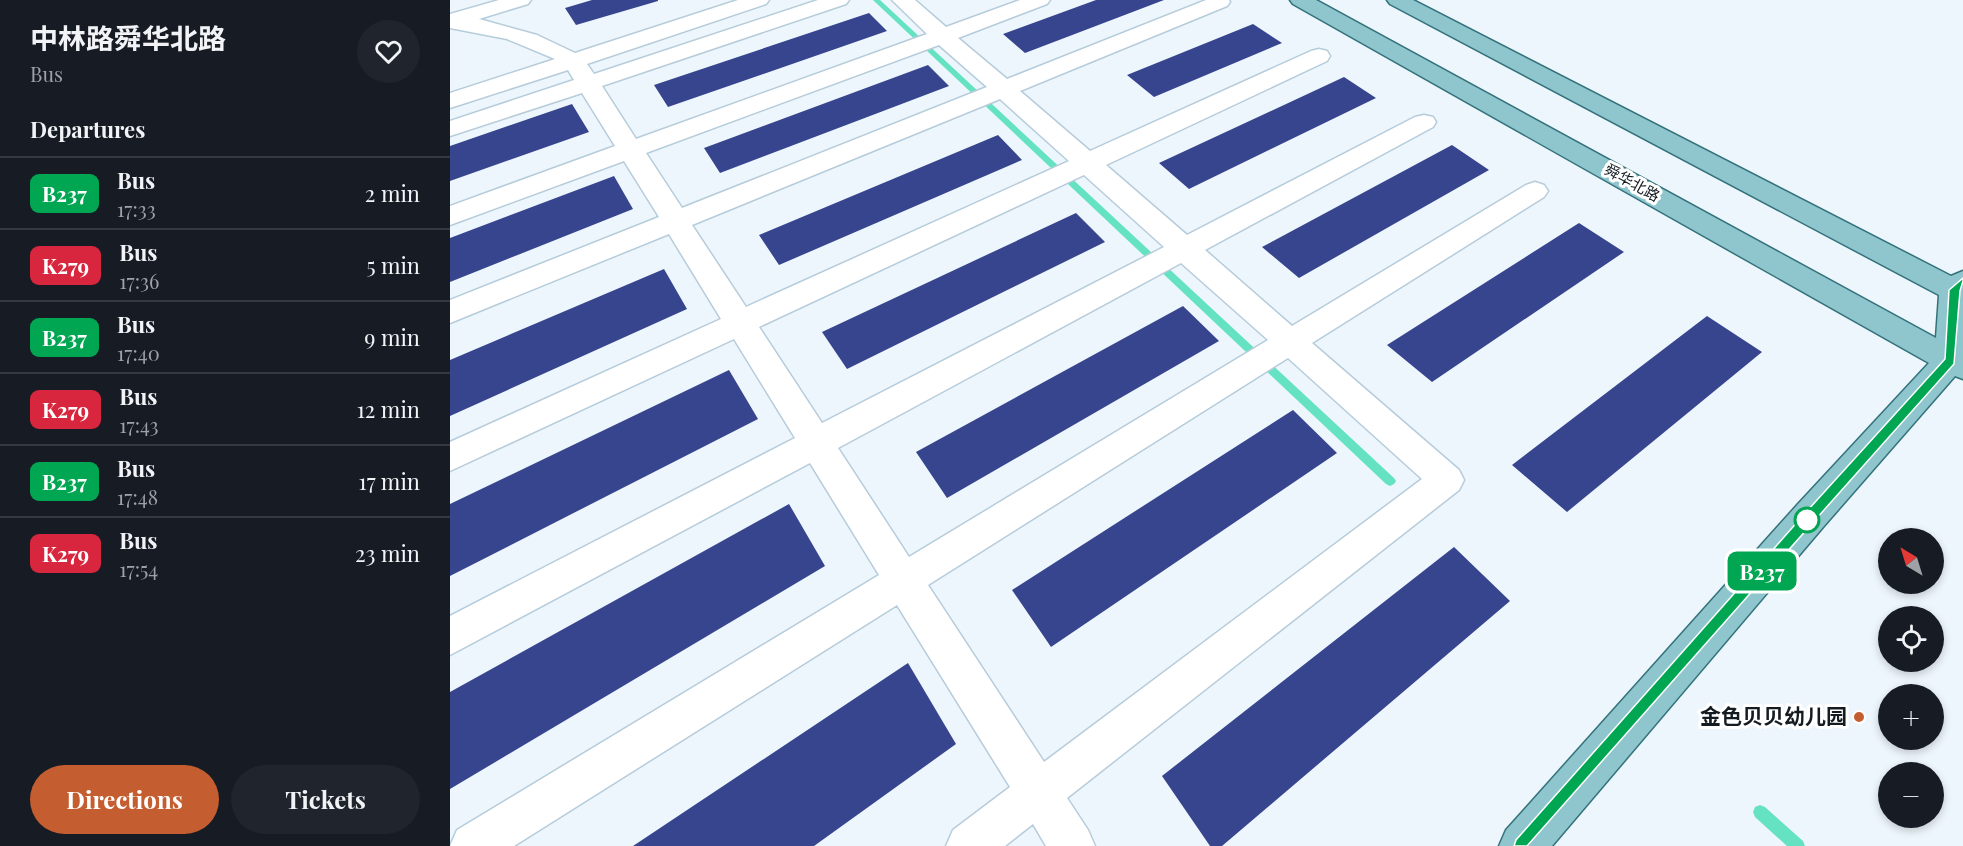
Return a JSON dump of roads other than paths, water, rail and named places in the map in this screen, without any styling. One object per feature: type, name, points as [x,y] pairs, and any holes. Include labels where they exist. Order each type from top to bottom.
[{"type":"main road","name":"舜华北路","points":[[1300,0],[1959,361]]},
{"type":"main road","points":[[1397,0],[1960,289],[1959,361],[1811,515],[1522,846]]},
{"type":"street","points":[[450,21],[521,0]]},
{"type":"street","points":[[450,129],[581,72],[759,0]]},
{"type":"street","points":[[450,101],[581,72],[839,0]]},
{"type":"street","points":[[902,0],[929,41],[1271,354],[1447,480],[969,846]]},
{"type":"street","points":[[450,216],[1040,0]]},
{"type":"street","points":[[450,312],[1220,2]]},
{"type":"street","points":[[450,21],[517,34],[548,45],[581,72],[1072,846]]},
{"type":"street","points":[[450,457],[1319,56]]},
{"type":"street","points":[[450,636],[1424,122]]},
{"type":"street","points":[[473,846],[1535,191]]},
{"type":"waterway","points":[[876,0],[1390,481]]},
{"type":"waterway","points":[[1760,812],[1798,846]]},
{"type":"place","name":"金色贝贝幼儿园","points":[[1859,717]]}]
